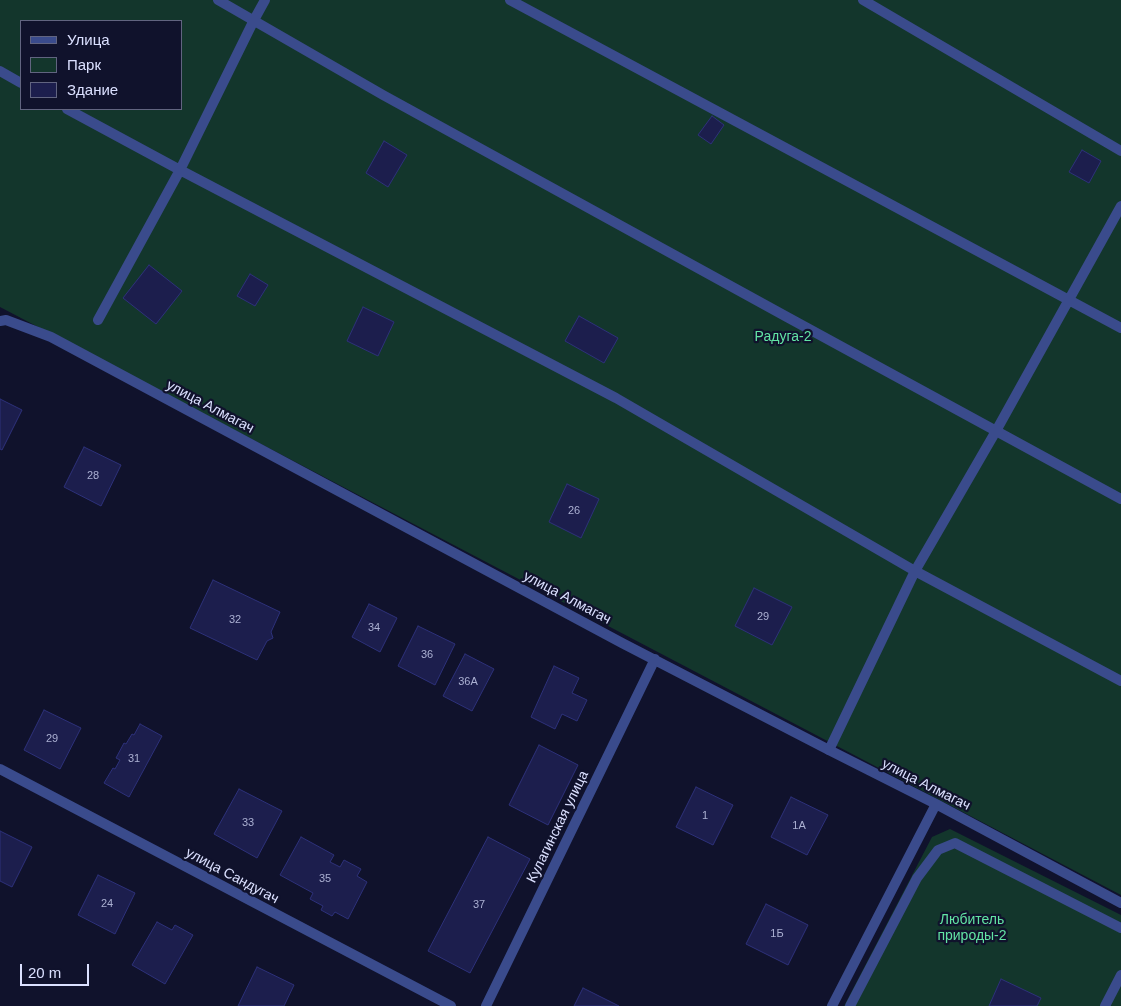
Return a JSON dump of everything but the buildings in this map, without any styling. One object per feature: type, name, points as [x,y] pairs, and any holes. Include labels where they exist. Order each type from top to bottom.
[{"type":"street","points":[[218,0],[400,104],[1121,499]]},
{"type":"street","points":[[98,320],[180,170],[254,20],[266,0]]},
{"type":"street","points":[[510,0],[1121,328]]},
{"type":"street","points":[[863,0],[1121,151]]},
{"type":"street","points":[[0,71],[20,82]]},
{"type":"street","points":[[70,110],[180,170],[616,398],[915,571],[1121,681]]},
{"type":"street","points":[[829,750],[915,571],[996,431],[1121,206]]},
{"type":"street","name":"улица Алмагач","points":[[0,320],[6,320],[51,337],[613,638],[936,804],[1121,903]]},
{"type":"street","name":"Кулагинская улица","points":[[486,1006],[655,660]]},
{"type":"street","name":"улица Сандугач","points":[[0,769],[451,1006]]},
{"type":"street","points":[[832,1006],[936,804]]},
{"type":"street","points":[[850,1006],[917,878],[938,850],[955,843],[1121,928]]},
{"type":"street","points":[[1105,1006],[1121,975]]},
{"type":"green space","name":"Радуга-2","points":[[0,0],[1121,0],[1121,895],[0,307]]},
{"type":"green space","name":"Любитель природы-2","points":[[950,829],[1121,915],[1121,1006],[844,1006],[932,837]]}]
